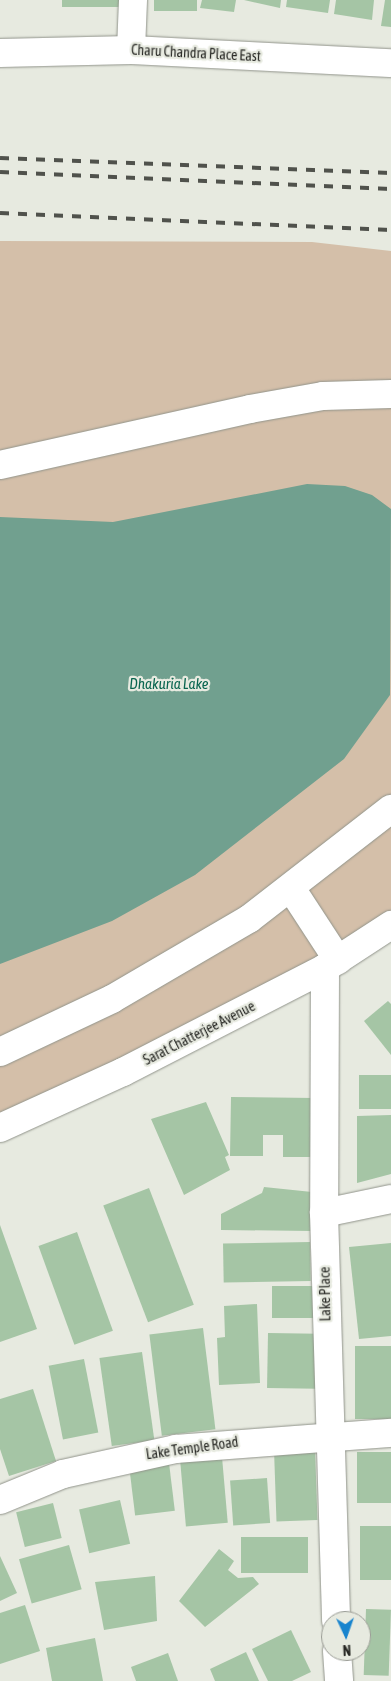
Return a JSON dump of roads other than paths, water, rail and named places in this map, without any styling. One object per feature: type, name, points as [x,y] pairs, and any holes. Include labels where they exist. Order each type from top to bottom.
[{"type":"street","points":[[131,50],[133,0]]},
{"type":"street","name":"Charu Chandra Place East","points":[[0,53],[131,50],[391,63]]},
{"type":"street","points":[[0,465],[250,409],[322,396],[391,394]]},
{"type":"street","points":[[0,1052],[112,1000],[249,919],[391,809]]},
{"type":"street","points":[[291,888],[331,964]]},
{"type":"street","name":"Sarat Chatterjee Avenue","points":[[0,1128],[123,1072],[331,964],[391,925]]},
{"type":"street","name":"Lake Place","points":[[331,964],[324,1213],[328,1435],[336,1611]]},
{"type":"street","points":[[324,1213],[391,1199]]},
{"type":"street","name":"Lake Temple Road","points":[[0,1500],[63,1474],[122,1459],[204,1445],[328,1435],[391,1433]]},
{"type":"street","points":[[337,1661],[338,1681]]},
{"type":"water","name":"Dhakuria Lake","points":[[307,484],[345,486],[372,495],[391,509],[390,695],[344,759],[195,875],[112,921],[0,964],[0,517],[113,522]]},
{"type":"railway","points":[[0,158],[391,173]]},
{"type":"railway","points":[[0,172],[391,189]]},
{"type":"railway","points":[[0,213],[391,230]]}]
